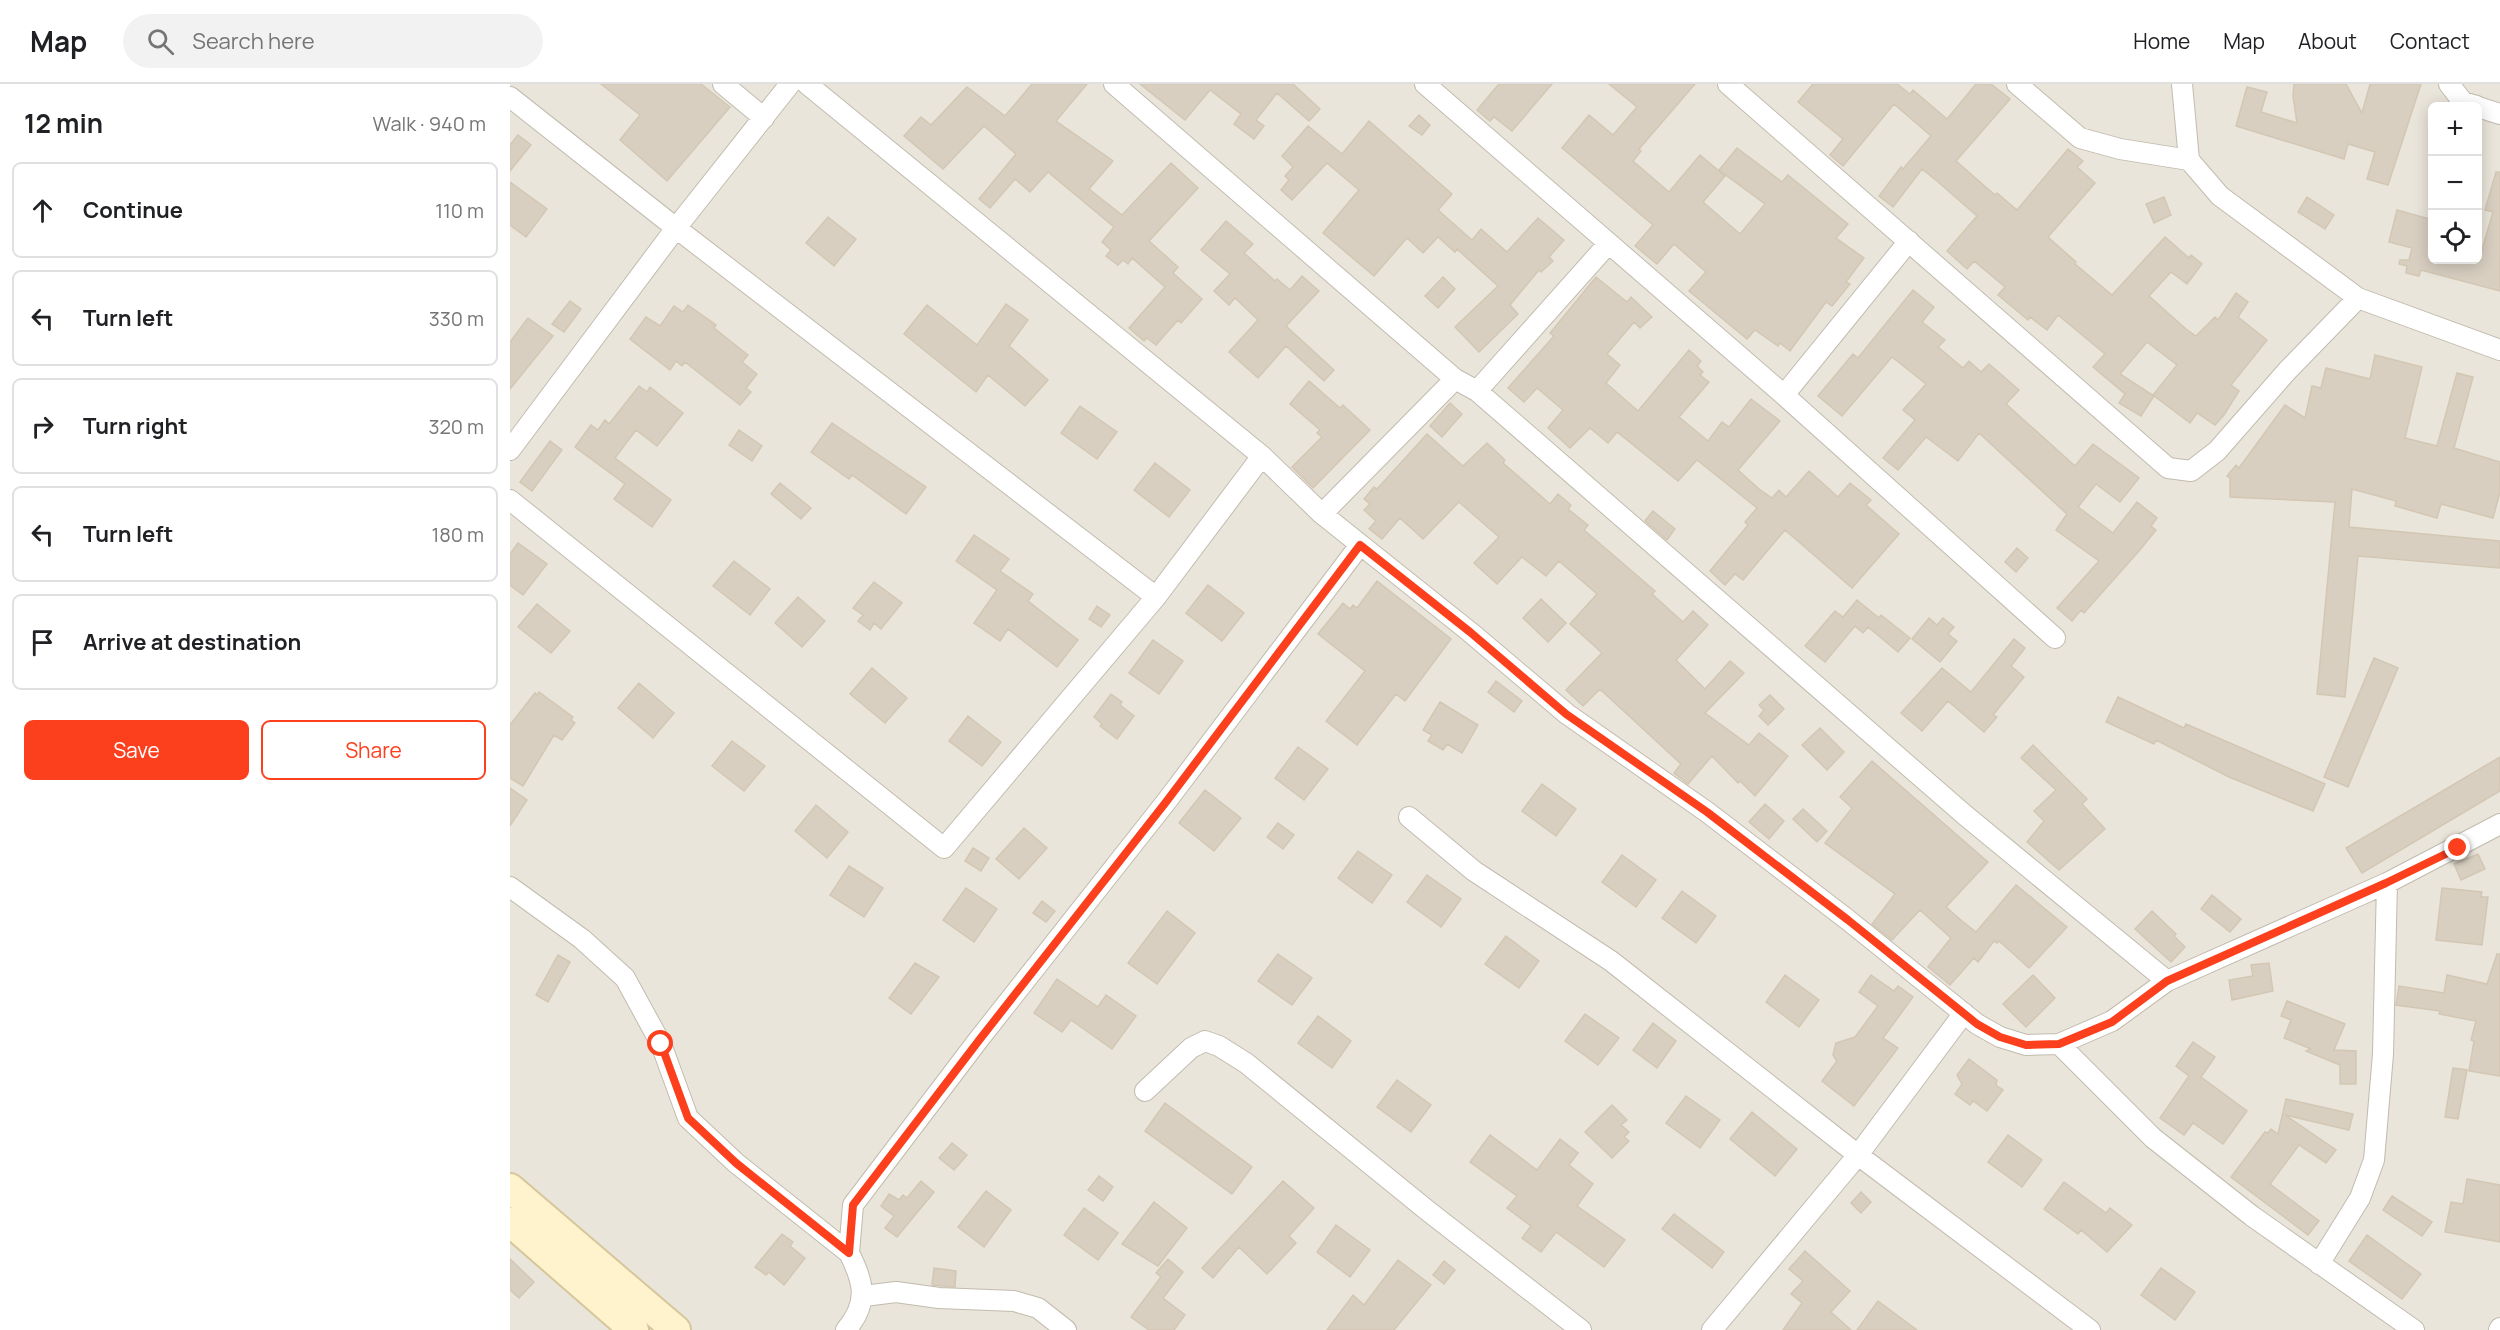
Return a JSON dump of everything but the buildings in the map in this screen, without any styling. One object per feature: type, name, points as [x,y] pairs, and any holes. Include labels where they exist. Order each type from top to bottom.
[{"type":"street","points":[[723,84],[764,118]]},
{"type":"street","points":[[510,450],[676,228],[790,84]]},
{"type":"street","points":[[807,84],[1263,456],[1322,514],[1470,632],[1566,714],[1707,812],[1848,920],[1977,1024],[2009,1040],[2026,1045],[2059,1044],[2112,1022],[2167,981],[2386,883],[2500,824]]},
{"type":"street","points":[[1114,84],[1455,379],[1477,391],[1966,816],[2167,981]]},
{"type":"street","points":[[1425,84],[1784,395],[2055,638]]},
{"type":"street","points":[[1728,84],[2168,468],[2191,471],[2217,451],[2287,371],[2358,298]]},
{"type":"street","points":[[2017,84],[2080,138],[2120,149],[2189,160]]},
{"type":"street","points":[[2182,84],[2189,160],[2220,196],[2358,298],[2500,350]]},
{"type":"street","points":[[2449,84],[2463,102]]},
{"type":"street","points":[[510,97],[676,228],[1156,597]]},
{"type":"street","points":[[2482,108],[2500,114]]},
{"type":"street","points":[[1784,395],[1909,242]]},
{"type":"street","points":[[1477,391],[1608,244]]},
{"type":"street","points":[[1322,514],[1455,379]]},
{"type":"street","points":[[510,500],[944,848],[1156,597],[1263,456]]},
{"type":"street","points":[[849,1253],[853,1205],[1166,802],[1360,545]]},
{"type":"street","points":[[1409,817],[1474,871],[1611,961],[1858,1155],[2090,1330]]},
{"type":"street","points":[[2319,1264],[2360,1198],[2374,1160],[2382,1054],[2386,883]]},
{"type":"street","points":[[510,887],[582,939],[625,978],[661,1044],[688,1118],[736,1163],[849,1253],[858,1269],[864,1296],[854,1321],[846,1330]]},
{"type":"street","points":[[1712,1330],[1858,1155],[1964,1013]]},
{"type":"street","points":[[1145,1091],[1191,1048],[1205,1041],[1219,1046],[1246,1064],[1428,1211],[1581,1330]]},
{"type":"street","points":[[2059,1044],[2153,1138],[2252,1216],[2414,1330]]},
{"type":"street","points":[[510,1188],[676,1330]]},
{"type":"street","points":[[510,1222],[634,1330]]},
{"type":"street","points":[[864,1296],[896,1292],[939,1298],[1014,1301],[1038,1308],[1066,1330]]},
{"type":"shaded area","points":[[510,84],[2500,84],[2500,1330],[510,1330]]},
{"type":"route","points":[[661,1044],[688,1118],[736,1163],[849,1253],[853,1205],[1166,802],[1360,545],[1470,632],[1566,714],[1707,812],[1848,920],[1977,1024],[2000,1037],[2026,1045],[2059,1044],[2112,1022],[2167,981],[2256,939],[2386,883],[2458,848]]}]
